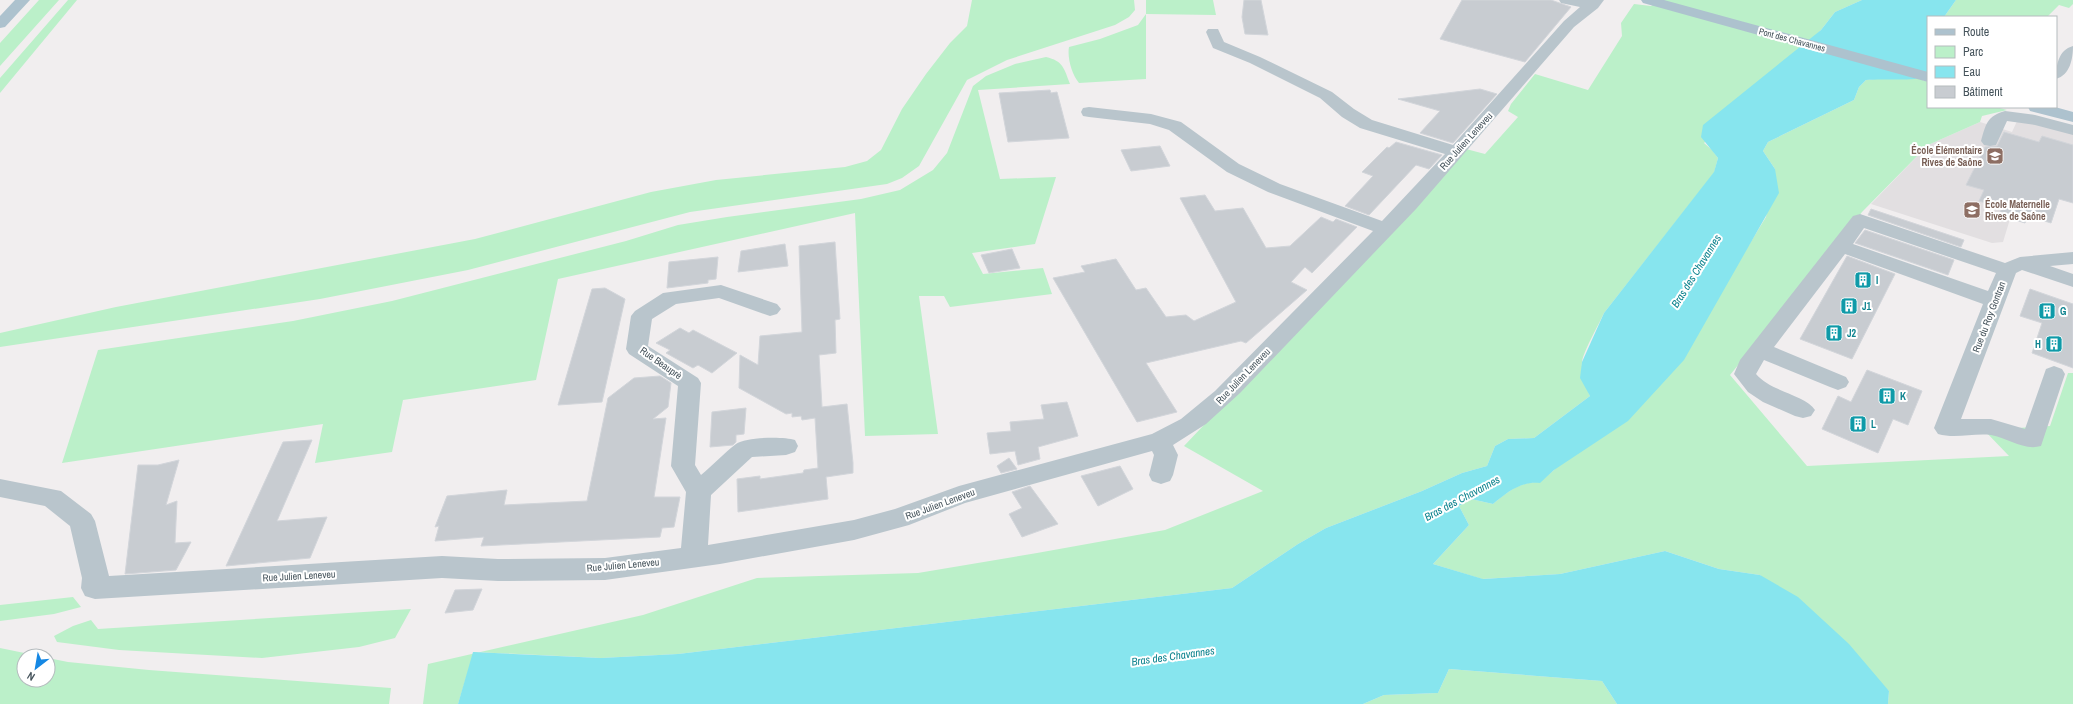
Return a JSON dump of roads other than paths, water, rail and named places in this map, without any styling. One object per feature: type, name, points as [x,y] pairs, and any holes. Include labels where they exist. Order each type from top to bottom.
[{"type":"main road","points":[[0,24],[23,0]]},
{"type":"main road","name":"Pont des Chavannes","points":[[1652,1],[1927,77]]},
{"type":"main road","points":[[2040,108],[2073,117]]},
{"type":"street","points":[[1566,0],[1595,3]]},
{"type":"street","name":"Rue Julien Leneveu","points":[[0,488],[52,498],[82,521],[96,583],[442,567],[498,570],[605,569],[694,557],[854,530],[900,518],[959,495],[1159,441],[1181,432],[1202,417],[1385,229],[1457,152],[1569,24],[1595,3]]},
{"type":"street","points":[[1213,32],[1218,45],[1255,60],[1326,95],[1348,113],[1366,124],[1457,152]]},
{"type":"street","points":[[2057,73],[2072,55]]},
{"type":"street","points":[[1089,112],[1151,119],[1175,126],[1240,172],[1274,188],[1385,229]]},
{"type":"street","points":[[1990,141],[1997,122],[2000,118],[2005,116],[2025,118],[2073,130]]},
{"type":"street","points":[[1803,410],[1768,395],[1750,383],[1745,374],[1748,365],[1860,220],[2014,267],[2073,281]]},
{"type":"street","points":[[1841,246],[1995,301]]},
{"type":"street","points":[[2014,267],[2073,258]]},
{"type":"street","name":"Rue du Roy Gontran","points":[[2014,267],[1995,301],[1946,428],[1991,427],[2033,440],[2054,374]]},
{"type":"street","name":"Rue Beauprè","points":[[699,492],[683,466],[690,383],[637,349],[642,316],[670,298],[721,291],[770,310]]},
{"type":"street","points":[[1761,350],[1838,382]]},
{"type":"street","points":[[1159,441],[1166,455],[1160,475]]},
{"type":"street","points":[[694,557],[699,492],[746,449],[786,446]]},
{"type":"water","name":"Bras des Chavannes","points":[[1862,0],[1956,0],[1945,16],[1927,16],[1927,76],[1915,79],[1866,80],[1859,87],[1854,100],[1768,142],[1763,151],[1775,169],[1779,193],[1684,360],[1628,421],[1554,470],[1540,483],[1527,484],[1515,488],[1493,504],[1471,499],[1459,506],[1469,525],[1433,564],[1483,579],[1560,574],[1665,551],[1719,569],[1760,575],[1798,597],[1849,644],[1889,691],[1888,704],[1617,704],[1602,681],[1449,669],[1438,693],[1384,695],[1363,704],[458,704],[473,652],[601,658],[678,654],[1232,588],[1298,544],[1326,528],[1422,491],[1462,473],[1487,466],[1495,446],[1508,439],[1534,438],[1590,396],[1580,378],[1582,362],[1604,313],[1714,172],[1718,158],[1701,137],[1703,125],[1821,30],[1835,12]]},
{"type":"place","name":"École Élémentaire Rives de Saône","points":[[1995,156]]},
{"type":"place","name":"École Maternelle Rives de Saône","points":[[1972,210]]},
{"type":"place","name":"I","points":[[1863,280]]},
{"type":"place","name":"J1","points":[[1849,306]]},
{"type":"place","name":"G","points":[[2047,311]]},
{"type":"place","name":"J2","points":[[1834,333]]},
{"type":"place","name":"H","points":[[2054,344]]},
{"type":"place","name":"K","points":[[1887,396]]},
{"type":"place","name":"L","points":[[1858,424]]}]
